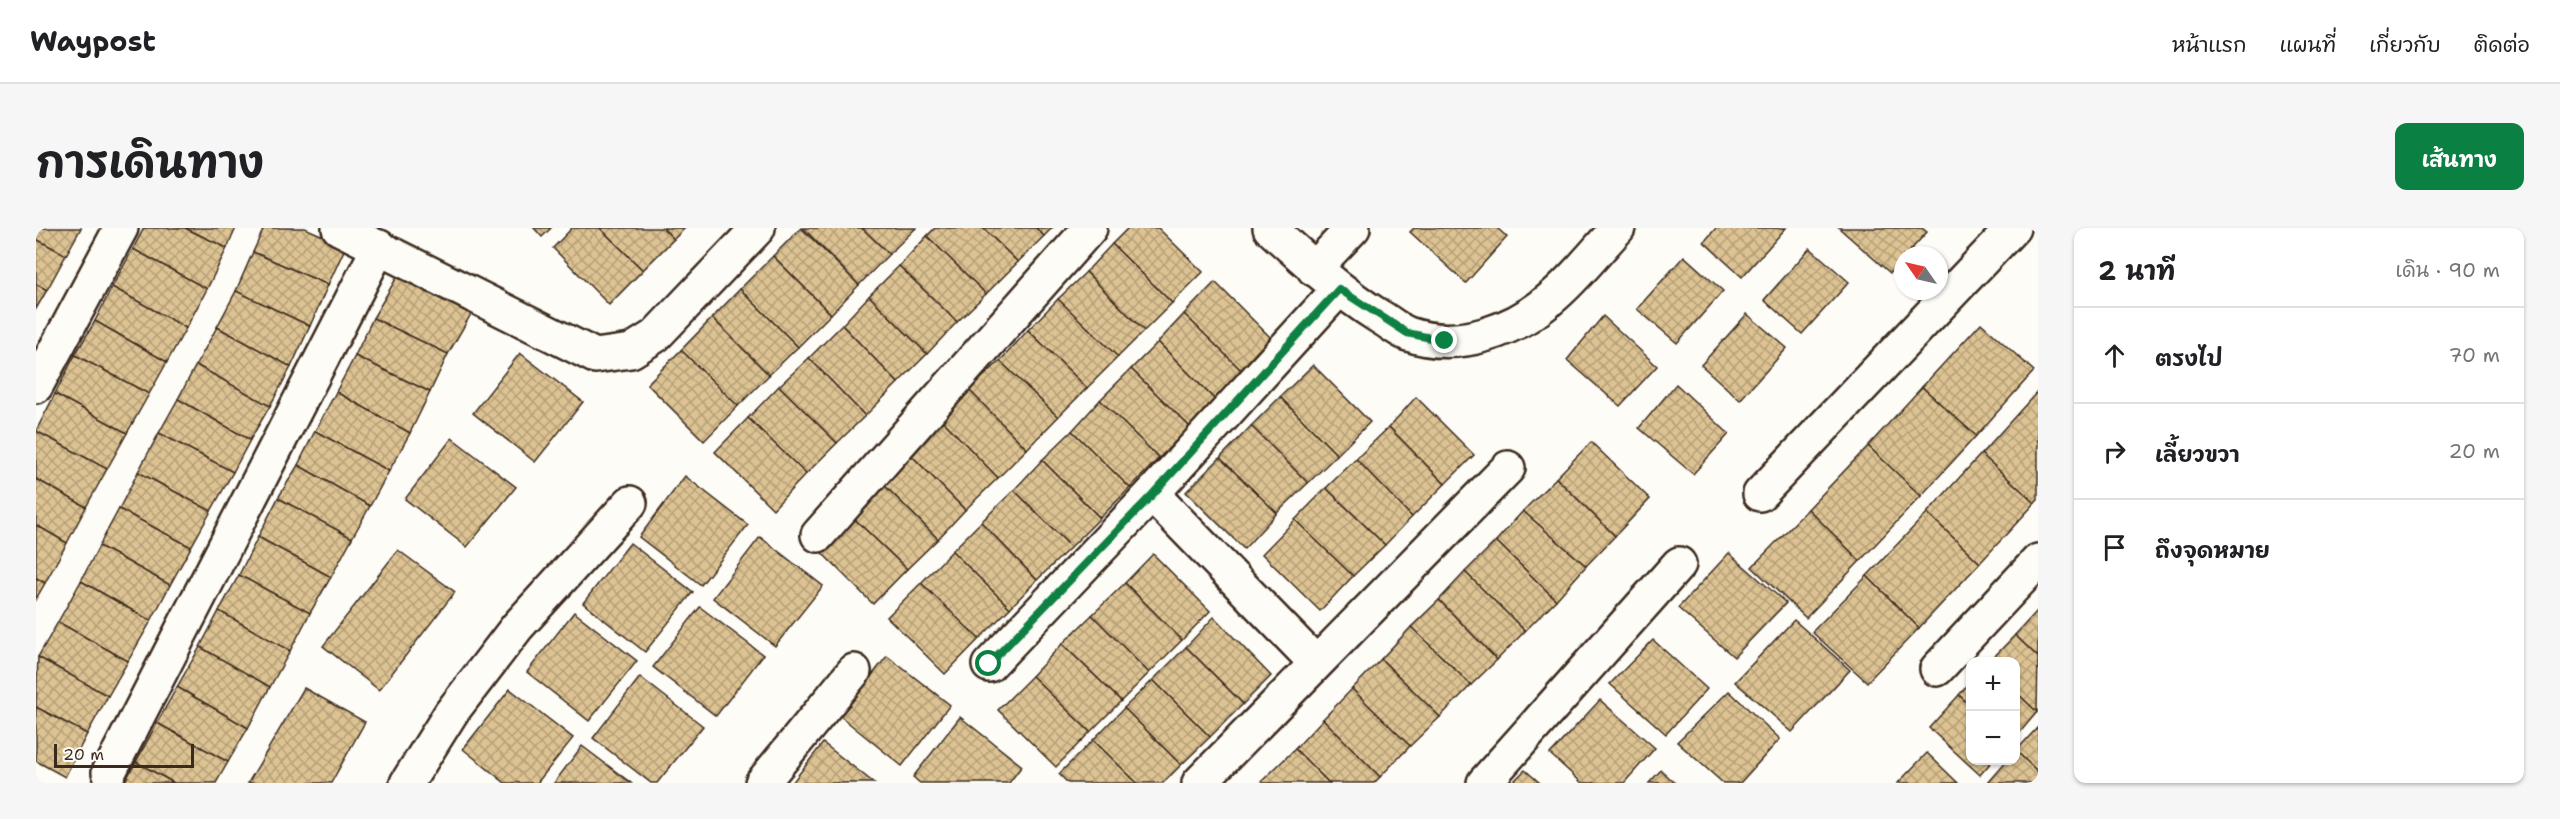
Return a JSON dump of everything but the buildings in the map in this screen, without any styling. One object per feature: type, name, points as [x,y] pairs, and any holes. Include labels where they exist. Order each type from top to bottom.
[{"type":"street","points":[[36,386],[121,228]]},
{"type":"street","points":[[339,228],[595,356],[631,351],[655,336],[758,228]]},
{"type":"street","points":[[818,535],[1089,228]]},
{"type":"street","points":[[1270,228],[1327,279],[1407,333],[1445,341],[1479,336],[1512,326],[1555,295],[1618,228]]},
{"type":"street","points":[[989,664],[1152,495],[1327,279],[1353,228]]},
{"type":"street","points":[[1760,494],[2013,228]]},
{"type":"street","points":[[110,772],[378,247]]},
{"type":"street","points":[[1199,783],[1508,468]]},
{"type":"street","points":[[1152,495],[1317,663]]},
{"type":"street","points":[[407,783],[451,713],[517,627],[630,503]]},
{"type":"street","points":[[1937,669],[2038,561]]},
{"type":"street","points":[[1484,783],[1679,564]]},
{"type":"street","points":[[762,783],[854,671]]},
{"type":"route","points":[[989,664],[1152,495],[1339,289],[1360,305],[1407,333],[1445,341]]}]
